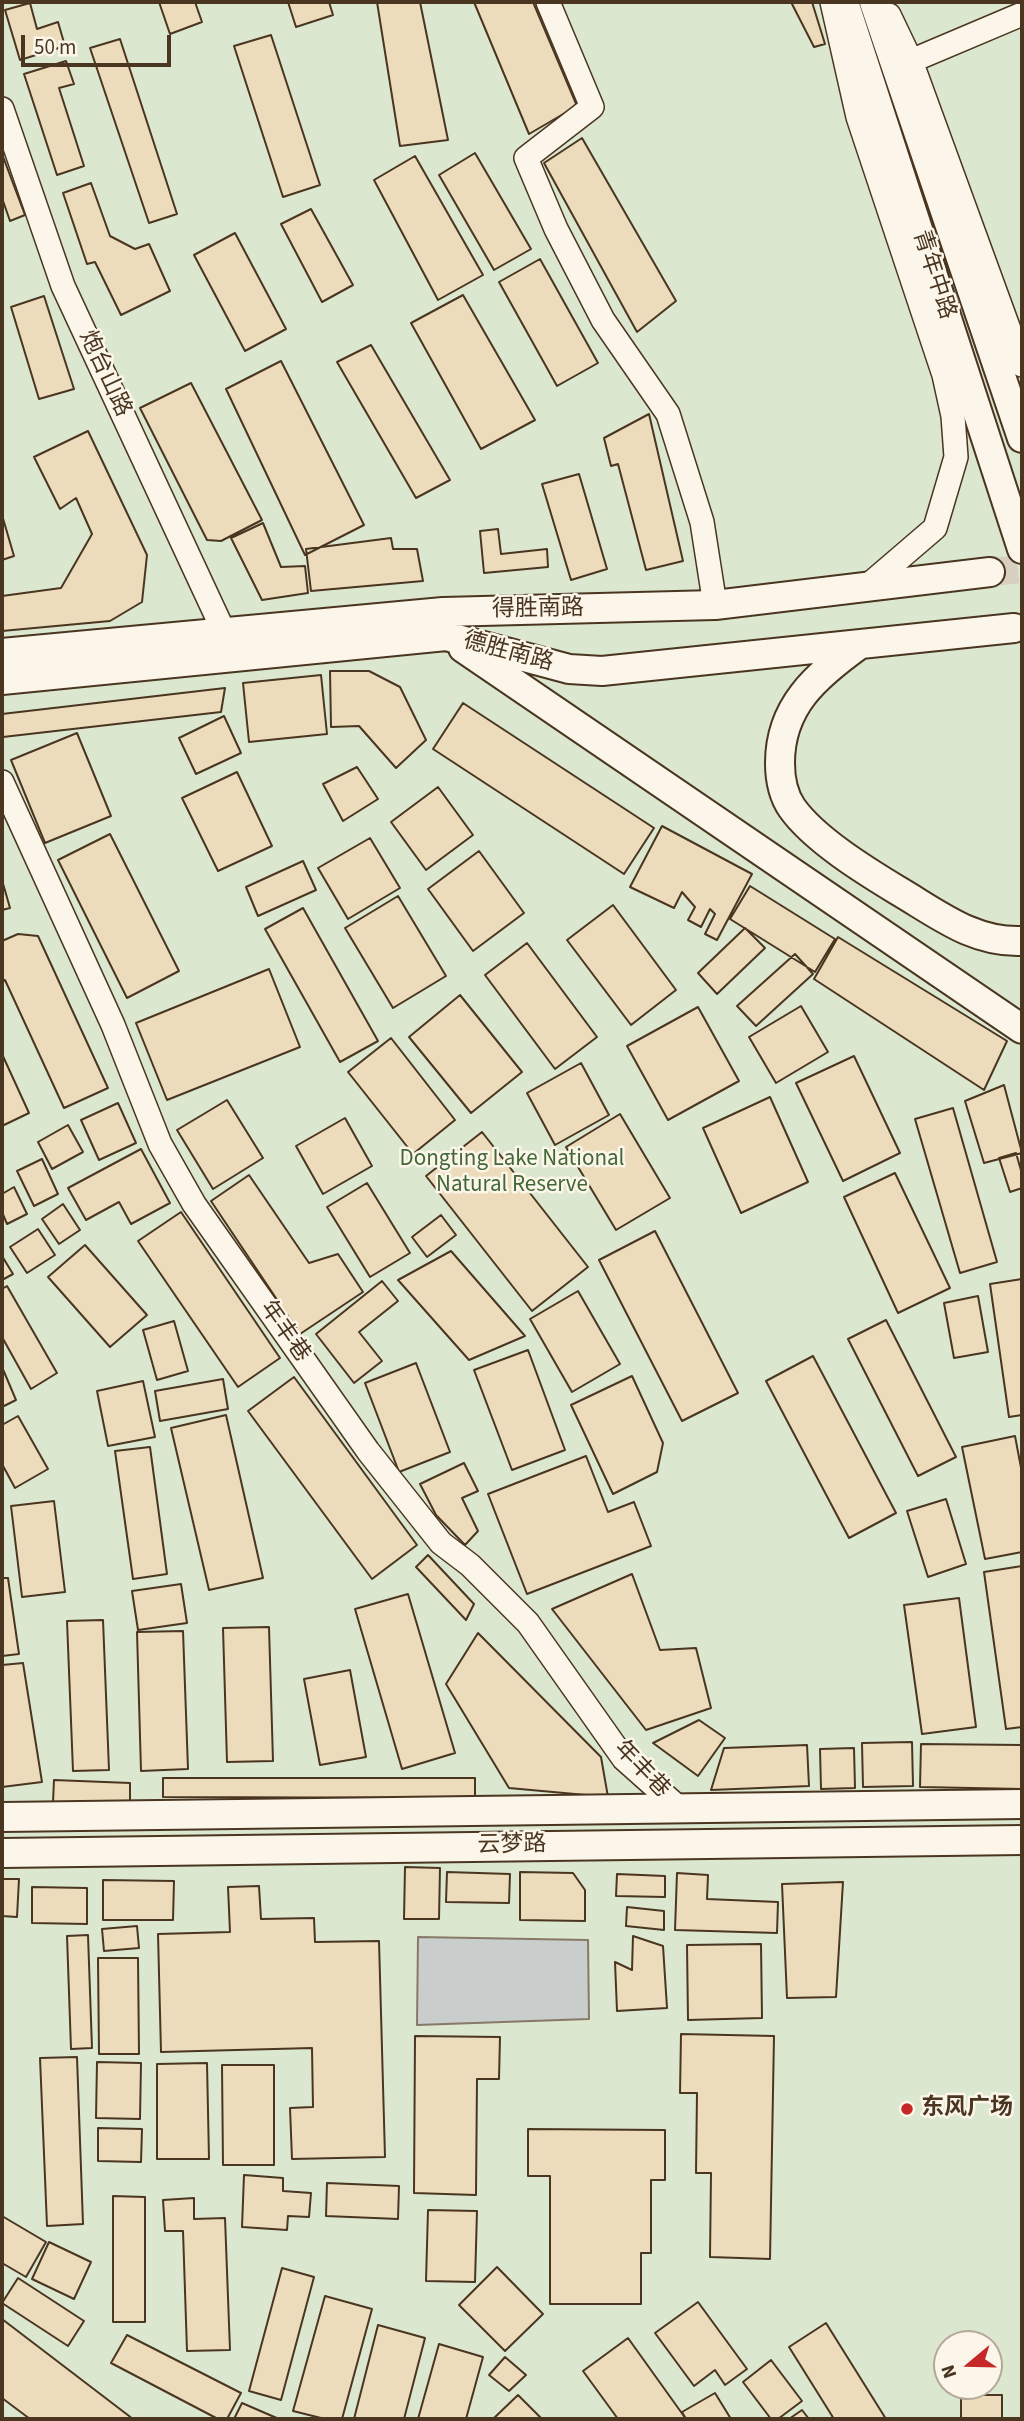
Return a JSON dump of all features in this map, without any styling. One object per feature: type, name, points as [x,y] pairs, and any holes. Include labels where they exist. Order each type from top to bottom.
[{"type":"main road","name":"青年中路","points":[[844,2],[1022,549]]},
{"type":"main road","name":"青年中路","points":[[874,2],[1022,438]]},
{"type":"main road","name":"得胜南路","points":[[2,653],[443,612],[715,605],[990,572]]},
{"type":"main road","name":"德胜南路","points":[[2,680],[446,636],[569,669],[602,671],[1014,628]]},
{"type":"main road","points":[[446,636],[1022,1029]]},
{"type":"main road","points":[[859,645],[820,674],[790,710],[780,746],[780,759],[782,786],[790,806],[808,827],[865,868],[972,935],[1001,942],[1022,941]]},
{"type":"main road","points":[[2,1818],[1022,1804]]},
{"type":"main road","name":"云梦路","points":[[2,1853],[1022,1840]]},
{"type":"street","points":[[548,2],[592,107],[526,158],[556,229],[603,320],[668,414],[702,522],[715,605]]},
{"type":"street","points":[[832,2],[858,117],[944,375],[953,416],[956,457],[935,528],[864,587]]},
{"type":"street","points":[[883,2],[911,61],[1022,366]]},
{"type":"street","points":[[911,61],[1022,14]]},
{"type":"street","name":"炮台山路","points":[[2,109],[63,286],[224,632]]},
{"type":"street","name":"年丰巷","points":[[2,782],[113,1025],[160,1144],[194,1204],[368,1451],[441,1543],[470,1565],[527,1623],[624,1759],[679,1808]]},
{"type":"green space","name":"Dongting Lake National Natural Reserve","points":[[2,2],[1022,2],[1022,2419],[2,2419]]},
{"type":"shaded area","points":[[418,1937],[588,1940],[589,2019],[417,2025]]},
{"type":"building","points":[[159,2],[195,2],[202,22],[170,34]]},
{"type":"building","points":[[288,2],[329,2],[333,15],[296,27]]},
{"type":"building","points":[[377,2],[420,2],[448,140],[400,146]]},
{"type":"building","points":[[474,2],[533,2],[577,106],[529,134]]},
{"type":"building","points":[[791,2],[812,2],[825,44],[814,47]]},
{"type":"building","points":[[30,3],[37,29],[58,22],[65,46],[20,60],[5,10]]},
{"type":"building","points":[[271,35],[320,185],[283,197],[234,46]]},
{"type":"building","points":[[120,39],[177,214],[149,223],[90,48]]},
{"type":"building","points":[[66,61],[74,84],[59,88],[84,166],[57,175],[24,74]]},
{"type":"building","points":[[582,138],[676,301],[637,332],[544,163]]},
{"type":"building","points":[[475,153],[531,249],[494,270],[439,175]]},
{"type":"building","points":[[2,154],[25,215],[10,221],[2,198]]},
{"type":"building","points":[[415,156],[483,275],[438,300],[374,180]]},
{"type":"building","points":[[91,183],[110,236],[135,249],[149,244],[170,291],[121,315],[95,262],[87,264],[63,193]]},
{"type":"building","points":[[311,209],[353,285],[322,302],[281,224]]},
{"type":"building","points":[[235,233],[286,329],[245,351],[194,255]]},
{"type":"building","points":[[540,259],[598,363],[557,386],[499,282]]},
{"type":"building","points":[[463,295],[535,420],[481,449],[411,323]]},
{"type":"building","points":[[44,296],[74,389],[39,399],[11,307]]},
{"type":"building","points":[[371,345],[450,480],[416,498],[337,362]]},
{"type":"building","points":[[281,361],[364,525],[305,555],[226,389]]},
{"type":"building","points":[[191,383],[262,520],[221,541],[207,540],[140,408]]},
{"type":"building","points":[[649,414],[683,561],[646,570],[618,464],[611,466],[604,438]]},
{"type":"building","points":[[88,431],[147,555],[142,602],[110,621],[2,631],[2,596],[61,588],[92,534],[76,498],[60,509],[34,457]]},
{"type":"building","points":[[579,474],[607,569],[571,580],[542,484]]},
{"type":"building","points":[[2,515],[14,556],[2,560]]},
{"type":"building","points":[[263,523],[281,567],[305,566],[308,593],[262,600],[231,538]]},
{"type":"building","points":[[498,529],[501,554],[547,549],[548,567],[484,573],[480,531]]},
{"type":"building","points":[[391,538],[393,549],[417,549],[423,581],[311,591],[306,549]]},
{"type":"building","points":[[330,671],[369,671],[400,687],[426,740],[396,768],[359,726],[331,727]]},
{"type":"building","points":[[321,675],[327,734],[249,742],[243,683]]},
{"type":"building","points":[[225,688],[221,712],[3,737],[2,714]]},
{"type":"building","points":[[463,703],[654,828],[624,874],[433,749]]},
{"type":"building","points":[[224,716],[241,753],[196,774],[179,738]]},
{"type":"building","points":[[77,733],[111,816],[45,843],[11,760]]},
{"type":"building","points":[[357,767],[378,799],[343,821],[323,784]]},
{"type":"building","points":[[237,772],[272,846],[218,871],[182,798]]},
{"type":"building","points":[[438,787],[473,835],[426,870],[391,822]]},
{"type":"building","points":[[662,826],[752,874],[717,940],[705,934],[715,914],[710,909],[701,927],[688,920],[695,907],[682,892],[674,908],[630,887]]},
{"type":"building","points":[[110,834],[179,971],[127,998],[58,860]]},
{"type":"building","points":[[370,838],[400,888],[348,919],[318,868]]},
{"type":"building","points":[[479,851],[524,913],[473,951],[428,889]]},
{"type":"building","points":[[303,861],[316,890],[258,916],[246,887]]},
{"type":"building","points":[[2,880],[10,908],[2,910]]},
{"type":"building","points":[[750,886],[835,939],[815,972],[730,919]]},
{"type":"building","points":[[398,896],[446,976],[393,1008],[345,928]]},
{"type":"building","points":[[613,905],[676,990],[631,1025],[567,940]]},
{"type":"building","points":[[303,908],[378,1041],[340,1062],[265,929]]},
{"type":"building","points":[[745,928],[765,948],[717,994],[698,973]]},
{"type":"building","points":[[18,934],[38,936],[108,1088],[64,1108],[5,980],[2,981],[2,941]]},
{"type":"building","points":[[838,937],[1007,1041],[984,1090],[814,979]]},
{"type":"building","points":[[527,943],[597,1037],[555,1069],[485,975]]},
{"type":"building","points":[[795,954],[813,974],[756,1026],[737,1006]]},
{"type":"building","points":[[269,969],[300,1047],[167,1100],[136,1023]]},
{"type":"building","points":[[460,995],[522,1072],[471,1113],[409,1037]]},
{"type":"building","points":[[801,1006],[828,1052],[776,1083],[749,1037]]},
{"type":"building","points":[[698,1007],[739,1081],[668,1120],[627,1046]]},
{"type":"building","points":[[391,1038],[455,1120],[413,1154],[348,1072]]},
{"type":"building","points":[[2,1054],[29,1113],[2,1126]]},
{"type":"building","points":[[854,1056],[900,1153],[843,1181],[796,1083]]},
{"type":"building","points":[[581,1063],[609,1115],[555,1145],[527,1093]]},
{"type":"building","points":[[1004,1085],[1022,1153],[984,1163],[965,1101]]},
{"type":"building","points":[[770,1097],[808,1182],[741,1213],[703,1128]]},
{"type":"building","points":[[227,1100],[263,1158],[213,1189],[177,1130]]},
{"type":"building","points":[[118,1103],[136,1143],[99,1160],[81,1120]]},
{"type":"building","points":[[953,1108],[997,1262],[960,1273],[915,1119]]},
{"type":"building","points":[[620,1114],[670,1198],[616,1230],[566,1147]]},
{"type":"building","points":[[345,1118],[372,1166],[323,1194],[296,1146]]},
{"type":"building","points":[[68,1125],[83,1152],[52,1169],[38,1142]]},
{"type":"building","points":[[482,1132],[588,1267],[532,1311],[426,1176]]},
{"type":"building","points":[[141,1149],[170,1203],[131,1224],[119,1202],[86,1220],[68,1188]]},
{"type":"building","points":[[1016,1153],[1022,1174],[1022,1188],[1010,1192],[999,1158]]},
{"type":"building","points":[[42,1159],[58,1194],[34,1206],[17,1171]]},
{"type":"building","points":[[895,1173],[950,1288],[898,1313],[844,1197]]},
{"type":"building","points":[[249,1175],[309,1263],[338,1254],[363,1292],[300,1334],[211,1201]]},
{"type":"building","points":[[367,1183],[410,1253],[370,1277],[327,1207]]},
{"type":"building","points":[[14,1187],[27,1214],[7,1224],[2,1212],[2,1194]]},
{"type":"building","points":[[63,1204],[80,1230],[59,1244],[42,1219]]},
{"type":"building","points":[[181,1212],[280,1358],[238,1387],[138,1241]]},
{"type":"building","points":[[441,1215],[456,1235],[427,1257],[412,1237]]},
{"type":"building","points":[[38,1229],[55,1255],[27,1273],[10,1247]]},
{"type":"building","points":[[655,1231],[738,1393],[682,1421],[599,1260]]},
{"type":"building","points":[[85,1245],[147,1315],[110,1347],[48,1277]]},
{"type":"building","points":[[451,1251],[525,1336],[469,1360],[398,1280]]},
{"type":"building","points":[[2,1256],[13,1274],[2,1280]]},
{"type":"building","points":[[1022,1279],[1022,1415],[1009,1417],[990,1284]]},
{"type":"building","points":[[382,1281],[398,1301],[359,1332],[382,1361],[354,1383],[316,1334]]},
{"type":"building","points":[[7,1286],[57,1373],[31,1389],[2,1337],[2,1289]]},
{"type":"building","points":[[578,1291],[620,1364],[572,1392],[530,1319]]},
{"type":"building","points":[[978,1296],[988,1352],[954,1358],[944,1303]]},
{"type":"building","points":[[886,1320],[956,1457],[918,1476],[848,1339]]},
{"type":"building","points":[[174,1321],[188,1371],[157,1380],[143,1330]]},
{"type":"building","points":[[528,1350],[565,1450],[512,1470],[474,1370]]},
{"type":"building","points":[[813,1356],[896,1513],[849,1538],[766,1381]]},
{"type":"building","points":[[416,1363],[450,1452],[399,1472],[365,1383]]},
{"type":"building","points":[[2,1367],[16,1400],[2,1407]]},
{"type":"building","points":[[632,1376],[663,1443],[657,1472],[613,1494],[571,1405]]},
{"type":"building","points":[[294,1377],[417,1545],[372,1579],[248,1411]]},
{"type":"building","points":[[223,1379],[228,1409],[160,1421],[155,1391]]},
{"type":"building","points":[[143,1381],[155,1437],[108,1446],[97,1391]]},
{"type":"building","points":[[226,1415],[263,1578],[209,1590],[171,1428]]},
{"type":"building","points":[[18,1416],[48,1469],[15,1488],[2,1464],[2,1425]]},
{"type":"building","points":[[1015,1436],[1022,1473],[1022,1552],[985,1559],[962,1447]]},
{"type":"building","points":[[150,1447],[167,1574],[133,1579],[115,1451]]},
{"type":"building","points":[[586,1456],[608,1512],[634,1502],[651,1546],[527,1594],[488,1494]]},
{"type":"building","points":[[464,1463],[478,1491],[462,1498],[478,1531],[465,1545],[436,1515],[420,1484]]},
{"type":"building","points":[[946,1499],[966,1564],[928,1577],[907,1511]]},
{"type":"building","points":[[54,1501],[65,1592],[22,1597],[11,1506]]},
{"type":"building","points":[[428,1555],[474,1604],[466,1620],[416,1567]]},
{"type":"building","points":[[1022,1566],[1022,1727],[1006,1729],[984,1572]]},
{"type":"building","points":[[632,1574],[660,1650],[696,1648],[711,1708],[646,1730],[552,1609]]},
{"type":"building","points":[[2,1578],[8,1578],[19,1654],[2,1656]]},
{"type":"building","points":[[181,1584],[187,1623],[138,1630],[132,1591]]},
{"type":"building","points":[[408,1594],[455,1753],[402,1769],[355,1609]]},
{"type":"building","points":[[959,1598],[976,1727],[922,1734],[904,1605]]},
{"type":"building","points":[[103,1620],[109,1770],[73,1771],[67,1621]]},
{"type":"building","points":[[269,1627],[273,1761],[227,1762],[223,1628]]},
{"type":"building","points":[[183,1631],[188,1769],[141,1771],[137,1632]]},
{"type":"building","points":[[478,1633],[601,1757],[608,1797],[509,1788],[446,1684]]},
{"type":"building","points":[[23,1663],[42,1782],[2,1787],[2,1665]]},
{"type":"building","points":[[350,1670],[366,1757],[320,1765],[304,1679]]},
{"type":"building","points":[[699,1720],[725,1738],[698,1776],[653,1743]]},
{"type":"building","points":[[912,1742],[913,1786],[863,1787],[862,1743]]},
{"type":"building","points":[[921,1744],[1022,1745],[1022,1789],[920,1787]]},
{"type":"building","points":[[807,1745],[809,1786],[711,1790],[724,1748]]},
{"type":"building","points":[[854,1748],[855,1788],[821,1789],[820,1749]]},
{"type":"building","points":[[163,1778],[475,1778],[475,1798],[163,1797]]},
{"type":"building","points":[[54,1780],[130,1783],[130,1805],[53,1802]]},
{"type":"building","points":[[405,1867],[440,1868],[439,1919],[404,1919]]},
{"type":"building","points":[[447,1872],[510,1874],[509,1903],[446,1902]]},
{"type":"building","points":[[520,1872],[573,1873],[585,1890],[585,1921],[520,1920]]},
{"type":"building","points":[[677,1873],[708,1875],[707,1899],[778,1902],[777,1933],[675,1930]]},
{"type":"building","points":[[617,1874],[665,1876],[665,1897],[616,1896]]},
{"type":"building","points":[[2,1879],[19,1879],[17,1917],[2,1916]]},
{"type":"building","points":[[103,1880],[174,1881],[173,1920],[103,1920]]},
{"type":"building","points":[[843,1882],[836,1997],[787,1998],[782,1884]]},
{"type":"building","points":[[259,1886],[261,1919],[314,1918],[315,1942],[379,1941],[385,2157],[292,2159],[290,2108],[313,2107],[312,2048],[161,2052],[158,1934],[230,1932],[228,1887]]},
{"type":"building","points":[[32,1887],[87,1888],[87,1924],[32,1923]]},
{"type":"building","points":[[627,1907],[664,1911],[664,1930],[626,1926]]},
{"type":"building","points":[[137,1926],[139,1948],[104,1951],[102,1929]]},
{"type":"building","points":[[88,1935],[92,2048],[71,2049],[67,1936]]},
{"type":"building","points":[[633,1936],[663,1946],[667,2008],[617,2011],[615,1962],[632,1970]]},
{"type":"building","points":[[761,1944],[762,2018],[688,2020],[687,1945]]},
{"type":"building","points":[[98,1958],[138,1958],[139,2054],[99,2054]]},
{"type":"building","points":[[681,2034],[774,2036],[770,2259],[710,2257],[711,2173],[696,2173],[697,2093],[680,2093]]},
{"type":"building","points":[[415,2036],[500,2037],[499,2079],[477,2079],[476,2195],[414,2193]]},
{"type":"building","points":[[77,2057],[83,2224],[47,2226],[40,2058]]},
{"type":"building","points":[[97,2062],[141,2063],[140,2119],[96,2118]]},
{"type":"building","points":[[207,2063],[209,2159],[157,2159],[157,2064]]},
{"type":"building","points":[[222,2065],[274,2065],[274,2165],[223,2165]]},
{"type":"building","points":[[98,2128],[142,2129],[141,2162],[98,2161]]},
{"type":"building","points":[[528,2129],[665,2130],[665,2180],[651,2180],[651,2253],[641,2253],[641,2304],[550,2304],[550,2176],[528,2176]]},
{"type":"building","points":[[244,2175],[283,2178],[283,2191],[311,2193],[309,2217],[288,2216],[287,2230],[242,2227]]},
{"type":"building","points":[[327,2183],[399,2186],[398,2219],[326,2216]]},
{"type":"building","points":[[113,2196],[145,2197],[145,2322],[113,2322]]},
{"type":"building","points":[[194,2198],[194,2219],[225,2218],[230,2350],[187,2351],[183,2231],[165,2231],[163,2200]]},
{"type":"building","points":[[428,2210],[477,2211],[475,2282],[426,2281]]},
{"type":"building","points":[[2,2216],[46,2242],[26,2277],[2,2263]]},
{"type":"building","points":[[49,2242],[91,2262],[74,2299],[32,2279]]},
{"type":"building","points":[[497,2267],[543,2314],[505,2351],[459,2305]]},
{"type":"building","points":[[282,2268],[314,2277],[281,2400],[249,2391]]},
{"type":"building","points":[[18,2278],[84,2321],[68,2346],[2,2303]]},
{"type":"building","points":[[325,2296],[372,2309],[342,2419],[325,2419],[293,2411]]},
{"type":"building","points":[[698,2302],[747,2369],[725,2385],[715,2370],[694,2386],[655,2333]]},
{"type":"building","points":[[2,2319],[133,2419],[30,2419],[2,2398]]},
{"type":"building","points":[[826,2323],[886,2419],[834,2419],[789,2347]]},
{"type":"building","points":[[378,2325],[425,2338],[404,2419],[354,2419]]},
{"type":"building","points":[[127,2335],[241,2393],[227,2419],[218,2419],[111,2363]]},
{"type":"building","points":[[628,2338],[686,2419],[618,2419],[583,2371]]},
{"type":"building","points":[[439,2344],[483,2357],[466,2419],[418,2419]]},
{"type":"building","points":[[505,2357],[526,2375],[509,2391],[489,2375]]},
{"type":"building","points":[[771,2360],[802,2401],[778,2419],[771,2419],[743,2382]]},
{"type":"building","points":[[715,2393],[731,2419],[686,2419],[682,2412]]},
{"type":"building","points":[[518,2395],[542,2419],[493,2419]]},
{"type":"building","points":[[961,2400],[1002,2400],[1002,2419],[961,2419]]},
{"type":"building","points":[[242,2403],[279,2419],[234,2419]]},
{"type":"building","points":[[802,2410],[809,2419],[789,2419]]},
{"type":"tunnel","points":[[990,572],[1022,569]]},
{"type":"place","name":"东风广场","points":[[907,2109]]}]
